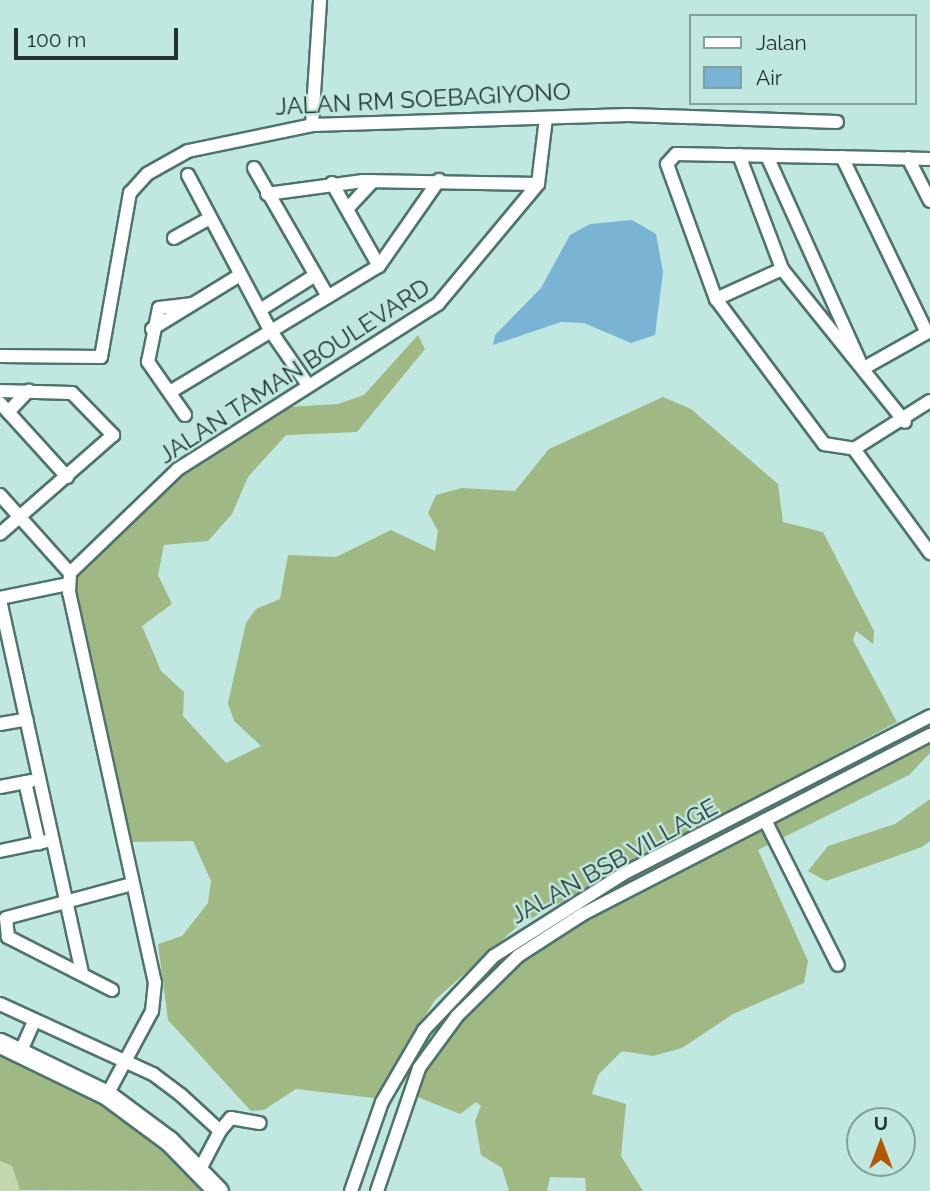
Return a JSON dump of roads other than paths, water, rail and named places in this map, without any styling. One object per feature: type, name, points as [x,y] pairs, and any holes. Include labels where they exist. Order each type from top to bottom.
[{"type":"main road","points":[[0,1043],[107,1095],[199,1171],[218,1191]]},
{"type":"street","points":[[312,125],[320,0]]},
{"type":"street","points":[[267,194],[332,183],[373,181],[439,180],[538,184],[546,118]]},
{"type":"street","name":"JALAN RM SOEBAGIYONO","points":[[0,356],[101,357],[124,210],[138,183],[188,151],[312,125],[546,118],[836,122]]},
{"type":"street","points":[[927,409],[854,449],[824,444],[716,299],[667,164],[676,154],[930,159]]},
{"type":"street","points":[[738,155],[782,269],[905,422]]},
{"type":"street","points":[[767,156],[861,364]]},
{"type":"street","points":[[842,157],[928,332],[861,364]]},
{"type":"street","points":[[908,158],[930,201]]},
{"type":"street","points":[[254,169],[327,295]]},
{"type":"street","points":[[188,175],[207,220],[270,330],[307,385]]},
{"type":"street","points":[[170,392],[379,266],[439,180]]},
{"type":"street","points":[[348,208],[373,181]]},
{"type":"street","points":[[332,183],[379,266]]},
{"type":"street","name":"JALAN TAMAN BOULEVARD","points":[[69,578],[178,469],[439,304],[538,184]]},
{"type":"street","points":[[174,237],[207,220]]},
{"type":"street","points":[[716,299],[782,269]]},
{"type":"street","points":[[185,415],[148,362],[152,329],[240,275]]},
{"type":"street","points":[[260,310],[314,276]]},
{"type":"street","points":[[0,391],[29,390],[75,394],[113,435],[22,519],[0,534]]},
{"type":"street","points":[[29,390],[4,408],[67,477]]},
{"type":"street","points":[[854,449],[930,553]]},
{"type":"street","points":[[0,495],[69,578],[155,989],[152,1010],[107,1095]]},
{"type":"street","points":[[69,578],[0,599],[6,659],[26,719],[82,974]]},
{"type":"street","name":"JALAN BSB VILLAGE","points":[[351,1191],[382,1102],[424,1030],[494,956],[623,874],[930,716]]},
{"type":"street","points":[[0,724],[26,719]]},
{"type":"street","points":[[377,1191],[419,1068],[457,1016],[518,956],[583,914],[930,735]]},
{"type":"street","points":[[0,787],[40,778]]},
{"type":"street","points":[[25,782],[39,843]]},
{"type":"street","points":[[765,820],[838,965]]},
{"type":"street","points":[[0,851],[53,840]]},
{"type":"street","points":[[112,990],[5,935],[7,915],[132,884]]},
{"type":"street","points":[[0,1004],[33,1024],[125,1060],[153,1074],[220,1131]]},
{"type":"street","points":[[20,1053],[33,1024]]},
{"type":"street","points":[[199,1171],[220,1131],[236,1117],[260,1124]]},
{"type":"water","points":[[632,220],[656,234],[663,272],[655,335],[631,343],[584,323],[561,322],[493,345],[495,335],[541,288],[570,235],[590,224]]}]
